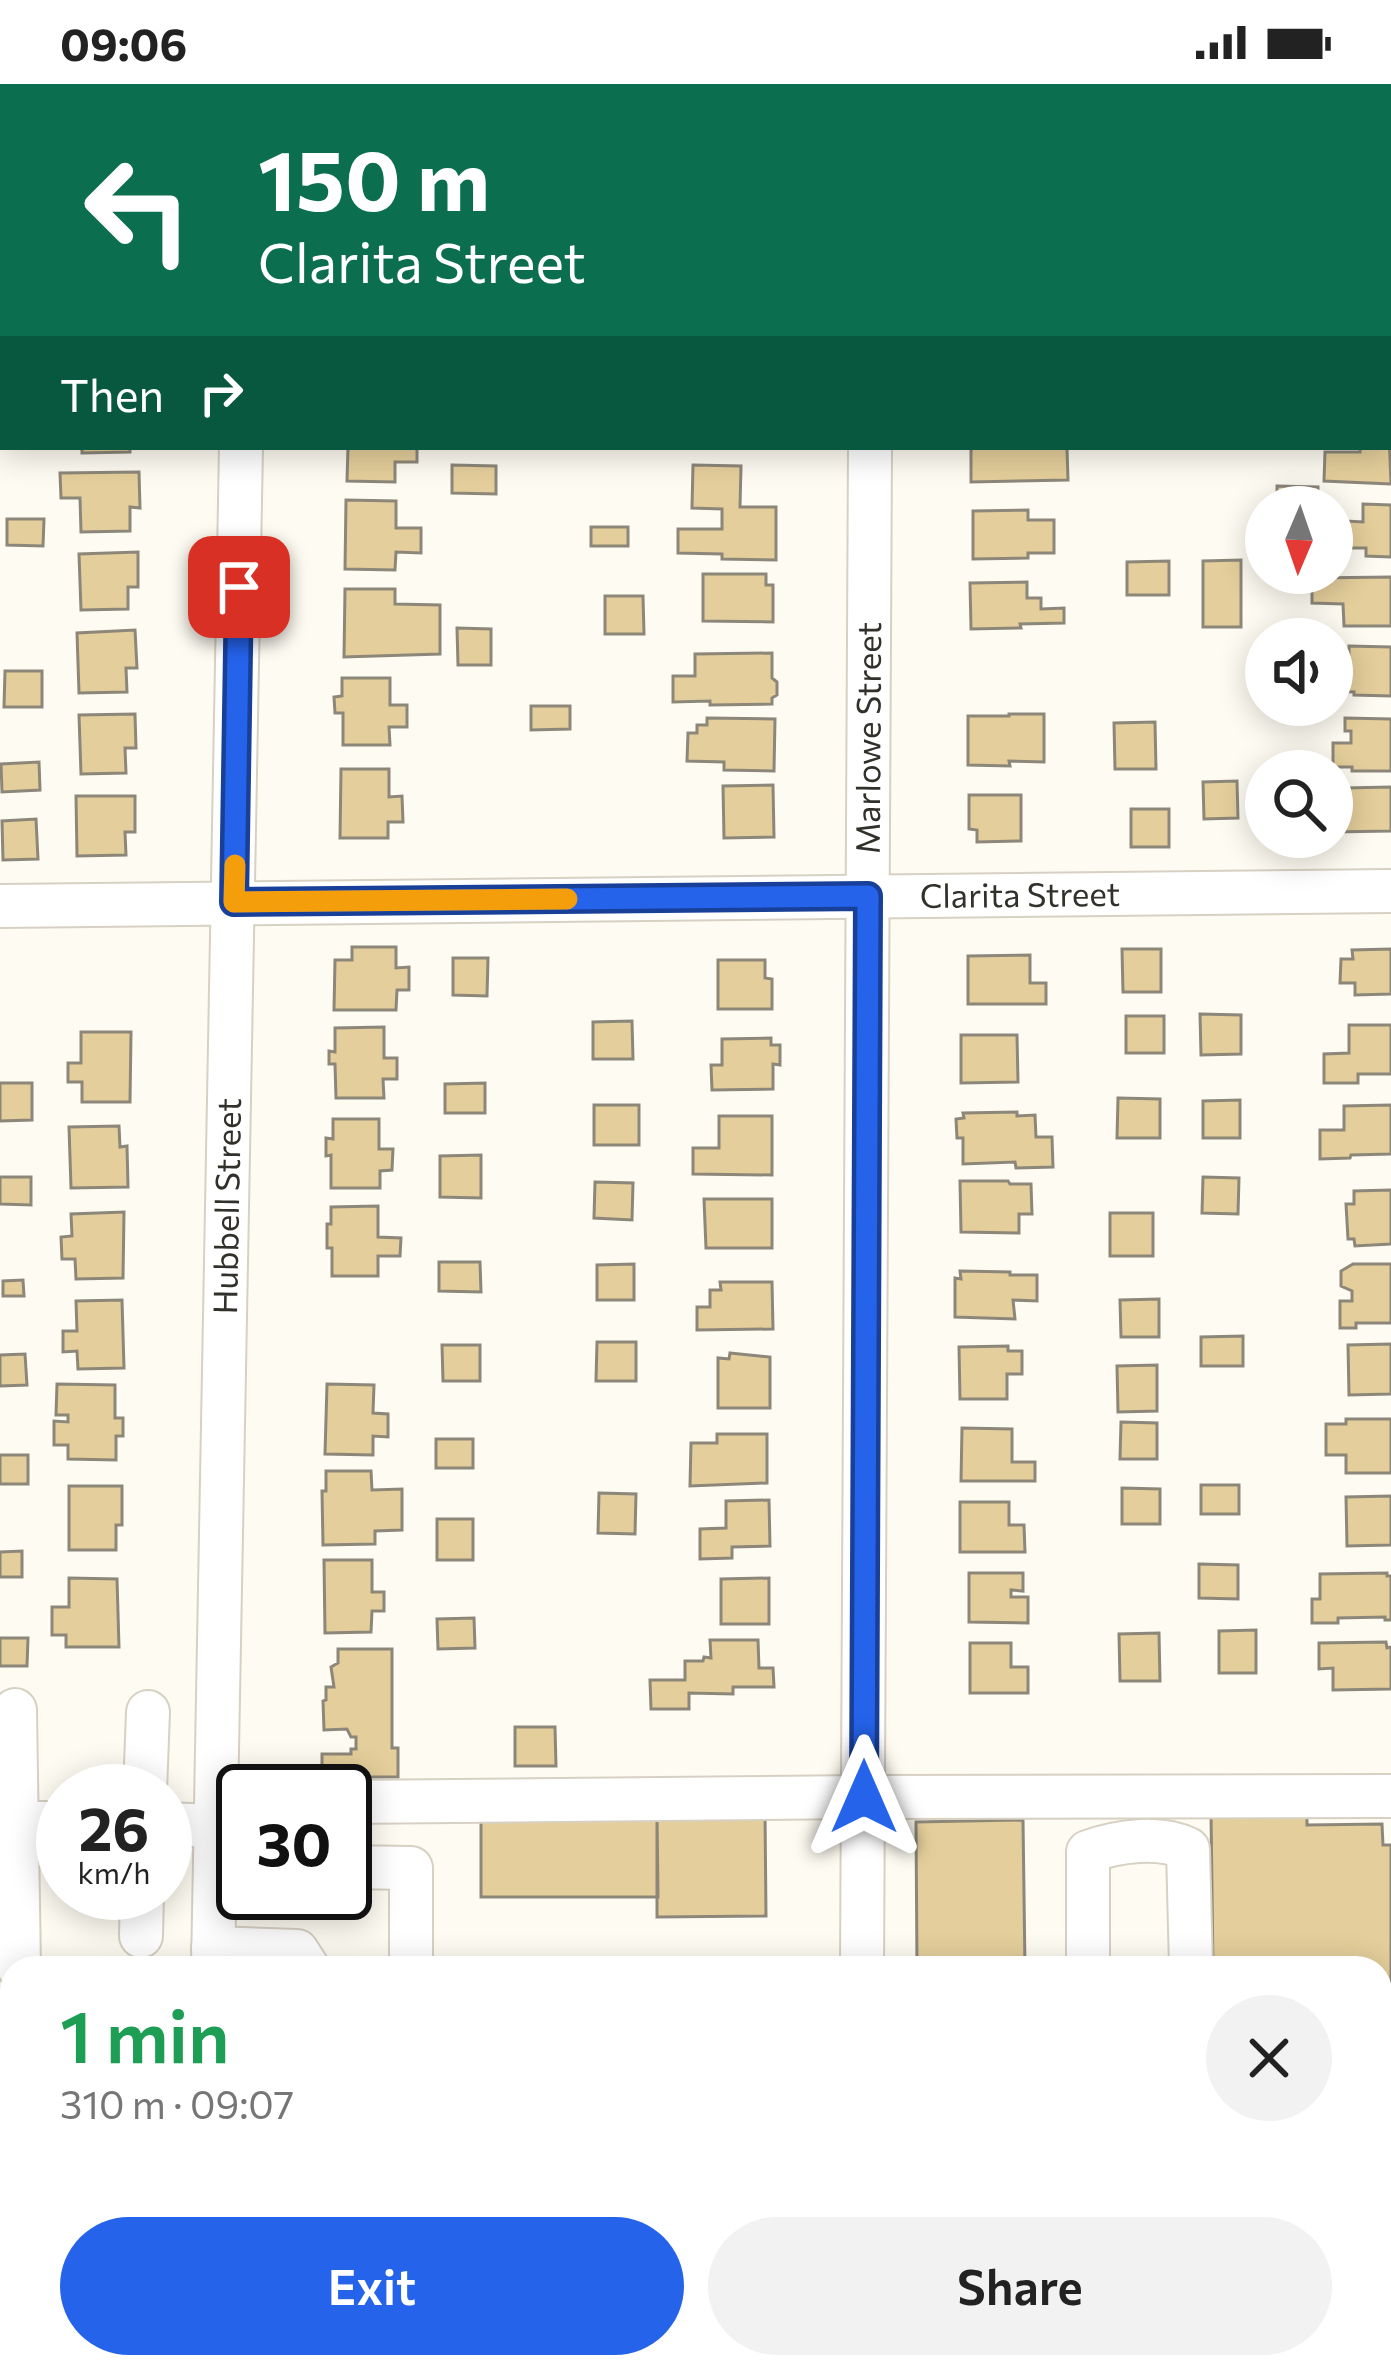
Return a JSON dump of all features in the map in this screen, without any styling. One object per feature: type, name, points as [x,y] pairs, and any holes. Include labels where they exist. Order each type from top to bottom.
[{"type":"street","name":"Hubbell Street","points":[[227,1764],[241,450]]},
{"type":"street","name":"Marlowe Street","points":[[862,1956],[870,450]]},
{"type":"street","name":"Clarita Street","points":[[0,906],[1391,891]]},
{"type":"street","points":[[15,1710],[11,1816],[18,1956]]},
{"type":"street","points":[[146,1764],[148,1712]]},
{"type":"street","points":[[372,1802],[1391,1796]]},
{"type":"street","points":[[1088,1956],[1088,1852],[1114,1842],[1134,1842],[1175,1843],[1188,1849],[1192,1956]]},
{"type":"street","points":[[372,1867],[411,1868],[411,1956]]},
{"type":"street","points":[[141,1920],[141,1936]]},
{"type":"street","name":"Hubbell Street","points":[[213,1956],[217,1920]]},
{"type":"street","points":[[237,1956],[297,1951],[300,1956]]},
{"type":"building","points":[[82,450],[130,450],[130,452]]},
{"type":"building","points":[[348,450],[417,450],[417,462],[395,462],[395,482],[347,481]]},
{"type":"building","points":[[971,450],[1067,450],[1068,480],[971,482]]},
{"type":"building","points":[[1390,450],[1391,484],[1324,481],[1325,452]]},
{"type":"building","points":[[452,465],[496,466],[496,494],[452,493]]},
{"type":"building","points":[[693,465],[741,466],[740,507],[776,507],[776,560],[678,553],[678,529],[722,529],[722,509],[692,508]]},
{"type":"building","points":[[139,472],[140,508],[130,507],[130,531],[81,532],[80,498],[61,498],[60,473]]},
{"type":"building","points":[[346,500],[396,501],[396,528],[421,528],[421,553],[396,552],[395,570],[345,569]]},
{"type":"building","points":[[1363,504],[1391,505],[1391,557],[1366,556],[1366,548],[1353,548],[1353,521],[1363,522]]},
{"type":"building","points":[[1028,510],[1028,520],[1054,520],[1054,553],[973,559],[973,511]]},
{"type":"building","points":[[7,519],[44,519],[43,546],[7,545]]},
{"type":"building","points":[[591,527],[628,527],[628,546],[591,546]]},
{"type":"building","points":[[138,552],[138,587],[128,587],[128,609],[81,610],[79,554]]},
{"type":"building","points":[[1241,560],[1241,627],[1203,627],[1203,561]]},
{"type":"building","points":[[1169,561],[1169,595],[1127,595],[1127,562]]},
{"type":"building","points":[[703,574],[766,574],[766,585],[773,585],[773,622],[703,621]]},
{"type":"building","points":[[1353,577],[1391,577],[1391,626],[1353,626],[1353,618],[1344,618],[1343,604],[1312,603],[1312,594],[1353,594]]},
{"type":"building","points":[[1027,582],[1027,598],[1041,598],[1041,609],[1064,608],[1064,623],[971,629],[970,583]]},
{"type":"building","points":[[345,589],[395,589],[395,604],[440,605],[440,654],[344,657]]},
{"type":"building","points":[[605,596],[643,596],[644,634],[605,634]]},
{"type":"building","points":[[457,628],[491,629],[491,665],[458,665]]},
{"type":"building","points":[[135,630],[137,668],[126,668],[127,692],[79,693],[77,633]]},
{"type":"building","points":[[1353,646],[1391,647],[1391,696],[1354,692]]},
{"type":"building","points":[[772,653],[777,695],[772,704],[673,702],[673,676],[695,676],[695,654]]},
{"type":"building","points":[[5,671],[42,671],[42,707],[4,707]]},
{"type":"building","points":[[342,678],[390,678],[390,705],[407,705],[407,727],[389,727],[390,745],[343,745],[343,713],[335,713],[334,697],[342,696]]},
{"type":"building","points":[[531,706],[570,706],[570,729],[531,730]]},
{"type":"building","points":[[135,714],[136,748],[125,748],[126,773],[81,774],[79,715]]},
{"type":"building","points":[[1044,714],[1044,762],[968,765],[968,716]]},
{"type":"building","points":[[707,718],[775,719],[774,771],[724,770],[724,762],[687,761],[688,733],[697,733],[697,725],[707,725]]},
{"type":"building","points":[[1353,718],[1391,719],[1391,771],[1353,771],[1353,750],[1333,750],[1333,743],[1351,743],[1351,731],[1345,731],[1345,726],[1353,726]]},
{"type":"building","points":[[1155,722],[1156,769],[1115,769],[1114,723]]},
{"type":"building","points":[[39,762],[40,790],[2,792],[1,764]]},
{"type":"building","points":[[341,769],[389,769],[389,797],[402,796],[403,822],[388,822],[388,838],[340,838]]},
{"type":"building","points":[[1237,781],[1238,818],[1204,819],[1203,782]]},
{"type":"building","points":[[773,785],[774,837],[724,838],[723,786]]},
{"type":"building","points":[[1391,787],[1391,831],[1353,832],[1353,788]]},
{"type":"building","points":[[969,795],[1021,795],[1021,841],[977,842],[977,830],[969,829]]},
{"type":"building","points":[[76,796],[135,796],[135,832],[125,832],[126,855],[77,856]]},
{"type":"building","points":[[1131,809],[1169,809],[1169,847],[1131,847]]},
{"type":"building","points":[[36,819],[38,859],[3,860],[2,821]]},
{"type":"building","points":[[352,947],[396,947],[396,968],[409,967],[409,990],[397,990],[396,1010],[334,1010],[335,960],[352,960]]},
{"type":"building","points":[[1122,949],[1161,949],[1161,992],[1123,992]]},
{"type":"building","points":[[1391,949],[1391,994],[1355,995],[1355,983],[1340,983],[1341,959],[1353,959],[1352,950]]},
{"type":"building","points":[[1030,955],[1030,983],[1046,983],[1046,1004],[968,1004],[968,956]]},
{"type":"building","points":[[453,958],[488,958],[487,996],[453,995]]},
{"type":"building","points":[[718,960],[765,960],[765,978],[772,979],[772,1009],[718,1009]]},
{"type":"building","points":[[1200,1014],[1241,1015],[1241,1054],[1201,1055]]},
{"type":"building","points":[[1126,1016],[1164,1016],[1164,1053],[1126,1053]]},
{"type":"building","points":[[632,1021],[633,1059],[593,1059],[593,1022]]},
{"type":"building","points":[[1349,1025],[1391,1025],[1391,1074],[1358,1074],[1358,1083],[1324,1083],[1324,1054],[1349,1053]]},
{"type":"building","points":[[384,1027],[384,1058],[397,1058],[397,1079],[383,1079],[384,1098],[336,1098],[335,1064],[329,1064],[329,1051],[335,1052],[335,1028]]},
{"type":"building","points":[[81,1032],[131,1032],[130,1102],[82,1102],[82,1082],[68,1082],[68,1063],[81,1063]]},
{"type":"building","points":[[961,1035],[1017,1035],[1018,1082],[961,1083]]},
{"type":"building","points":[[771,1038],[771,1045],[780,1045],[780,1065],[773,1064],[773,1089],[712,1090],[711,1065],[722,1065],[722,1039]]},
{"type":"building","points":[[0,1083],[32,1083],[32,1120],[0,1121]]},
{"type":"building","points":[[485,1083],[485,1113],[445,1113],[445,1084]]},
{"type":"building","points":[[1118,1098],[1160,1099],[1160,1138],[1117,1138]]},
{"type":"building","points":[[1240,1100],[1240,1138],[1203,1138],[1203,1101]]},
{"type":"building","points":[[594,1105],[639,1105],[639,1145],[594,1145]]},
{"type":"building","points":[[1391,1105],[1391,1154],[1320,1159],[1320,1130],[1344,1130],[1344,1106]]},
{"type":"building","points":[[1017,1112],[1017,1116],[1035,1115],[1036,1137],[1052,1137],[1053,1167],[1016,1168],[1015,1162],[963,1164],[963,1138],[957,1138],[956,1119],[964,1118],[963,1113]]},
{"type":"building","points":[[719,1116],[772,1116],[772,1175],[693,1174],[693,1148],[719,1148]]},
{"type":"building","points":[[333,1119],[379,1119],[379,1149],[393,1149],[392,1170],[380,1171],[380,1188],[331,1188],[326,1138],[333,1139]]},
{"type":"building","points":[[119,1126],[120,1147],[127,1146],[128,1187],[71,1188],[69,1127]]},
{"type":"building","points":[[481,1155],[481,1198],[440,1197],[440,1156]]},
{"type":"building","points":[[0,1177],[31,1177],[31,1205],[0,1204]]},
{"type":"building","points":[[1203,1177],[1239,1178],[1238,1214],[1202,1213]]},
{"type":"building","points":[[960,1181],[1031,1184],[1032,1214],[1019,1214],[1019,1233],[961,1232]]},
{"type":"building","points":[[595,1182],[633,1183],[632,1220],[594,1218]]},
{"type":"building","points":[[1391,1190],[1391,1244],[1355,1246],[1354,1239],[1348,1239],[1346,1204],[1354,1204],[1354,1191]]},
{"type":"building","points":[[704,1199],[772,1199],[772,1248],[706,1248]]},
{"type":"building","points":[[378,1206],[378,1237],[401,1238],[400,1256],[378,1256],[378,1276],[332,1276],[332,1248],[327,1248],[331,1207]]},
{"type":"building","points":[[124,1212],[123,1278],[76,1279],[75,1259],[62,1259],[61,1237],[72,1236],[71,1214]]},
{"type":"building","points":[[1110,1213],[1153,1213],[1153,1256],[1110,1256]]},
{"type":"building","points":[[439,1262],[480,1262],[481,1292],[439,1291]]},
{"type":"building","points":[[634,1264],[634,1300],[597,1300],[597,1265]]},
{"type":"building","points":[[1353,1264],[1391,1264],[1391,1323],[1340,1328],[1340,1301],[1352,1301],[1352,1291],[1341,1286],[1341,1271]]},
{"type":"building","points":[[960,1271],[1037,1275],[1037,1301],[1013,1300],[1015,1319],[955,1317],[955,1278],[961,1279]]},
{"type":"building","points":[[23,1280],[24,1296],[3,1296],[3,1281]]},
{"type":"building","points":[[720,1282],[772,1282],[773,1329],[697,1330],[697,1307],[710,1307],[710,1290],[721,1290]]},
{"type":"building","points":[[1159,1299],[1159,1337],[1121,1337],[1120,1300]]},
{"type":"building","points":[[122,1300],[124,1368],[78,1369],[77,1351],[63,1352],[63,1331],[77,1331],[76,1301]]},
{"type":"building","points":[[1243,1336],[1243,1366],[1201,1366],[1201,1337]]},
{"type":"building","points":[[597,1342],[636,1342],[636,1381],[596,1381]]},
{"type":"building","points":[[1391,1344],[1391,1394],[1349,1395],[1348,1345]]},
{"type":"building","points":[[442,1345],[480,1345],[480,1381],[443,1381]]},
{"type":"building","points":[[1008,1346],[1008,1351],[1022,1351],[1022,1374],[1007,1374],[1007,1399],[960,1399],[959,1347]]},
{"type":"building","points":[[730,1353],[770,1357],[770,1408],[718,1408],[718,1358],[729,1359]]},
{"type":"building","points":[[25,1354],[27,1385],[0,1386],[0,1355]]},
{"type":"building","points":[[1157,1365],[1157,1411],[1118,1412],[1117,1366]]},
{"type":"building","points":[[57,1384],[115,1385],[115,1418],[123,1418],[123,1436],[116,1436],[116,1460],[68,1459],[68,1445],[54,1445],[54,1421],[68,1422],[68,1415],[56,1415]]},
{"type":"building","points":[[327,1384],[374,1385],[373,1413],[388,1414],[388,1437],[373,1436],[373,1455],[325,1454]]},
{"type":"building","points":[[1346,1419],[1391,1419],[1391,1473],[1346,1473],[1346,1455],[1326,1455],[1326,1424],[1346,1424]]},
{"type":"building","points":[[1121,1422],[1157,1423],[1157,1459],[1120,1459]]},
{"type":"building","points":[[962,1428],[1012,1429],[1012,1462],[1035,1462],[1035,1481],[961,1481]]},
{"type":"building","points":[[717,1434],[767,1434],[767,1483],[690,1486],[691,1443],[717,1443]]},
{"type":"building","points":[[436,1439],[473,1439],[473,1468],[436,1468]]},
{"type":"building","points":[[0,1455],[28,1455],[28,1484],[0,1484]]},
{"type":"building","points":[[326,1471],[371,1471],[372,1490],[402,1489],[402,1530],[375,1531],[375,1544],[323,1545]]},
{"type":"building","points":[[1201,1485],[1239,1485],[1239,1514],[1201,1514]]},
{"type":"building","points":[[69,1486],[122,1486],[122,1525],[116,1525],[116,1550],[69,1550]]},
{"type":"building","points":[[1122,1488],[1160,1489],[1160,1524],[1122,1524]]},
{"type":"building","points":[[599,1493],[636,1494],[635,1534],[598,1533]]},
{"type":"building","points":[[1391,1496],[1391,1545],[1347,1546],[1346,1497]]},
{"type":"building","points":[[769,1500],[770,1546],[732,1547],[732,1558],[700,1559],[700,1529],[726,1528],[726,1501]]},
{"type":"building","points":[[960,1502],[1009,1502],[1009,1525],[1024,1525],[1025,1552],[960,1552]]},
{"type":"building","points":[[437,1519],[473,1519],[473,1560],[437,1560]]},
{"type":"building","points":[[22,1551],[22,1577],[0,1577],[0,1552]]},
{"type":"building","points":[[324,1560],[372,1560],[372,1592],[384,1592],[384,1611],[372,1611],[371,1632],[325,1633]]},
{"type":"building","points":[[1199,1564],[1238,1565],[1238,1599],[1199,1598]]},
{"type":"building","points":[[969,1573],[1023,1573],[1023,1591],[1011,1590],[1011,1597],[1028,1597],[1028,1623],[969,1622]]},
{"type":"building","points":[[1320,1574],[1391,1576],[1391,1620],[1338,1618],[1338,1623],[1312,1623],[1312,1599],[1320,1599]]},
{"type":"building","points":[[69,1578],[117,1579],[119,1647],[66,1647],[66,1635],[52,1635],[52,1607],[69,1607]]},
{"type":"building","points":[[769,1578],[769,1624],[721,1624],[721,1579]]},
{"type":"building","points":[[474,1618],[475,1648],[438,1649],[437,1619]]},
{"type":"building","points":[[1256,1630],[1256,1673],[1219,1673],[1219,1631]]},
{"type":"building","points":[[1159,1633],[1160,1681],[1120,1681],[1119,1634]]},
{"type":"building","points":[[0,1638],[28,1638],[27,1666],[0,1666]]},
{"type":"building","points":[[710,1640],[758,1640],[759,1668],[773,1668],[774,1687],[733,1687],[733,1694],[689,1693],[689,1709],[651,1709],[650,1680],[685,1680],[685,1661],[711,1658]]},
{"type":"building","points":[[1386,1642],[1391,1647],[1391,1689],[1333,1690],[1333,1668],[1319,1669],[1319,1643]]},
{"type":"building","points":[[970,1643],[1011,1643],[1011,1667],[1028,1667],[1028,1693],[970,1693]]},
{"type":"building","points":[[338,1649],[392,1649],[392,1748],[398,1748],[398,1777],[372,1777],[372,1764],[322,1764],[322,1754],[351,1754],[356,1749],[356,1737],[347,1729],[324,1730],[323,1701],[326,1687],[334,1687],[331,1667],[338,1663]]},
{"type":"building","points":[[515,1727],[555,1727],[556,1766],[515,1766]]},
{"type":"building","points":[[657,1812],[765,1812],[766,1916],[657,1917]]},
{"type":"building","points":[[657,1812],[658,1897],[481,1897],[481,1813]]},
{"type":"building","points":[[1307,1812],[1307,1825],[1382,1824],[1383,1845],[1391,1845],[1391,1956],[1213,1956],[1211,1813]]},
{"type":"building","points":[[1023,1820],[1025,1956],[917,1956],[916,1822]]},
{"type":"slow traffic","points":[[235,865],[234,902],[567,899]]},
{"type":"route","points":[[239,587],[234,902],[868,896],[864,1797]]}]
